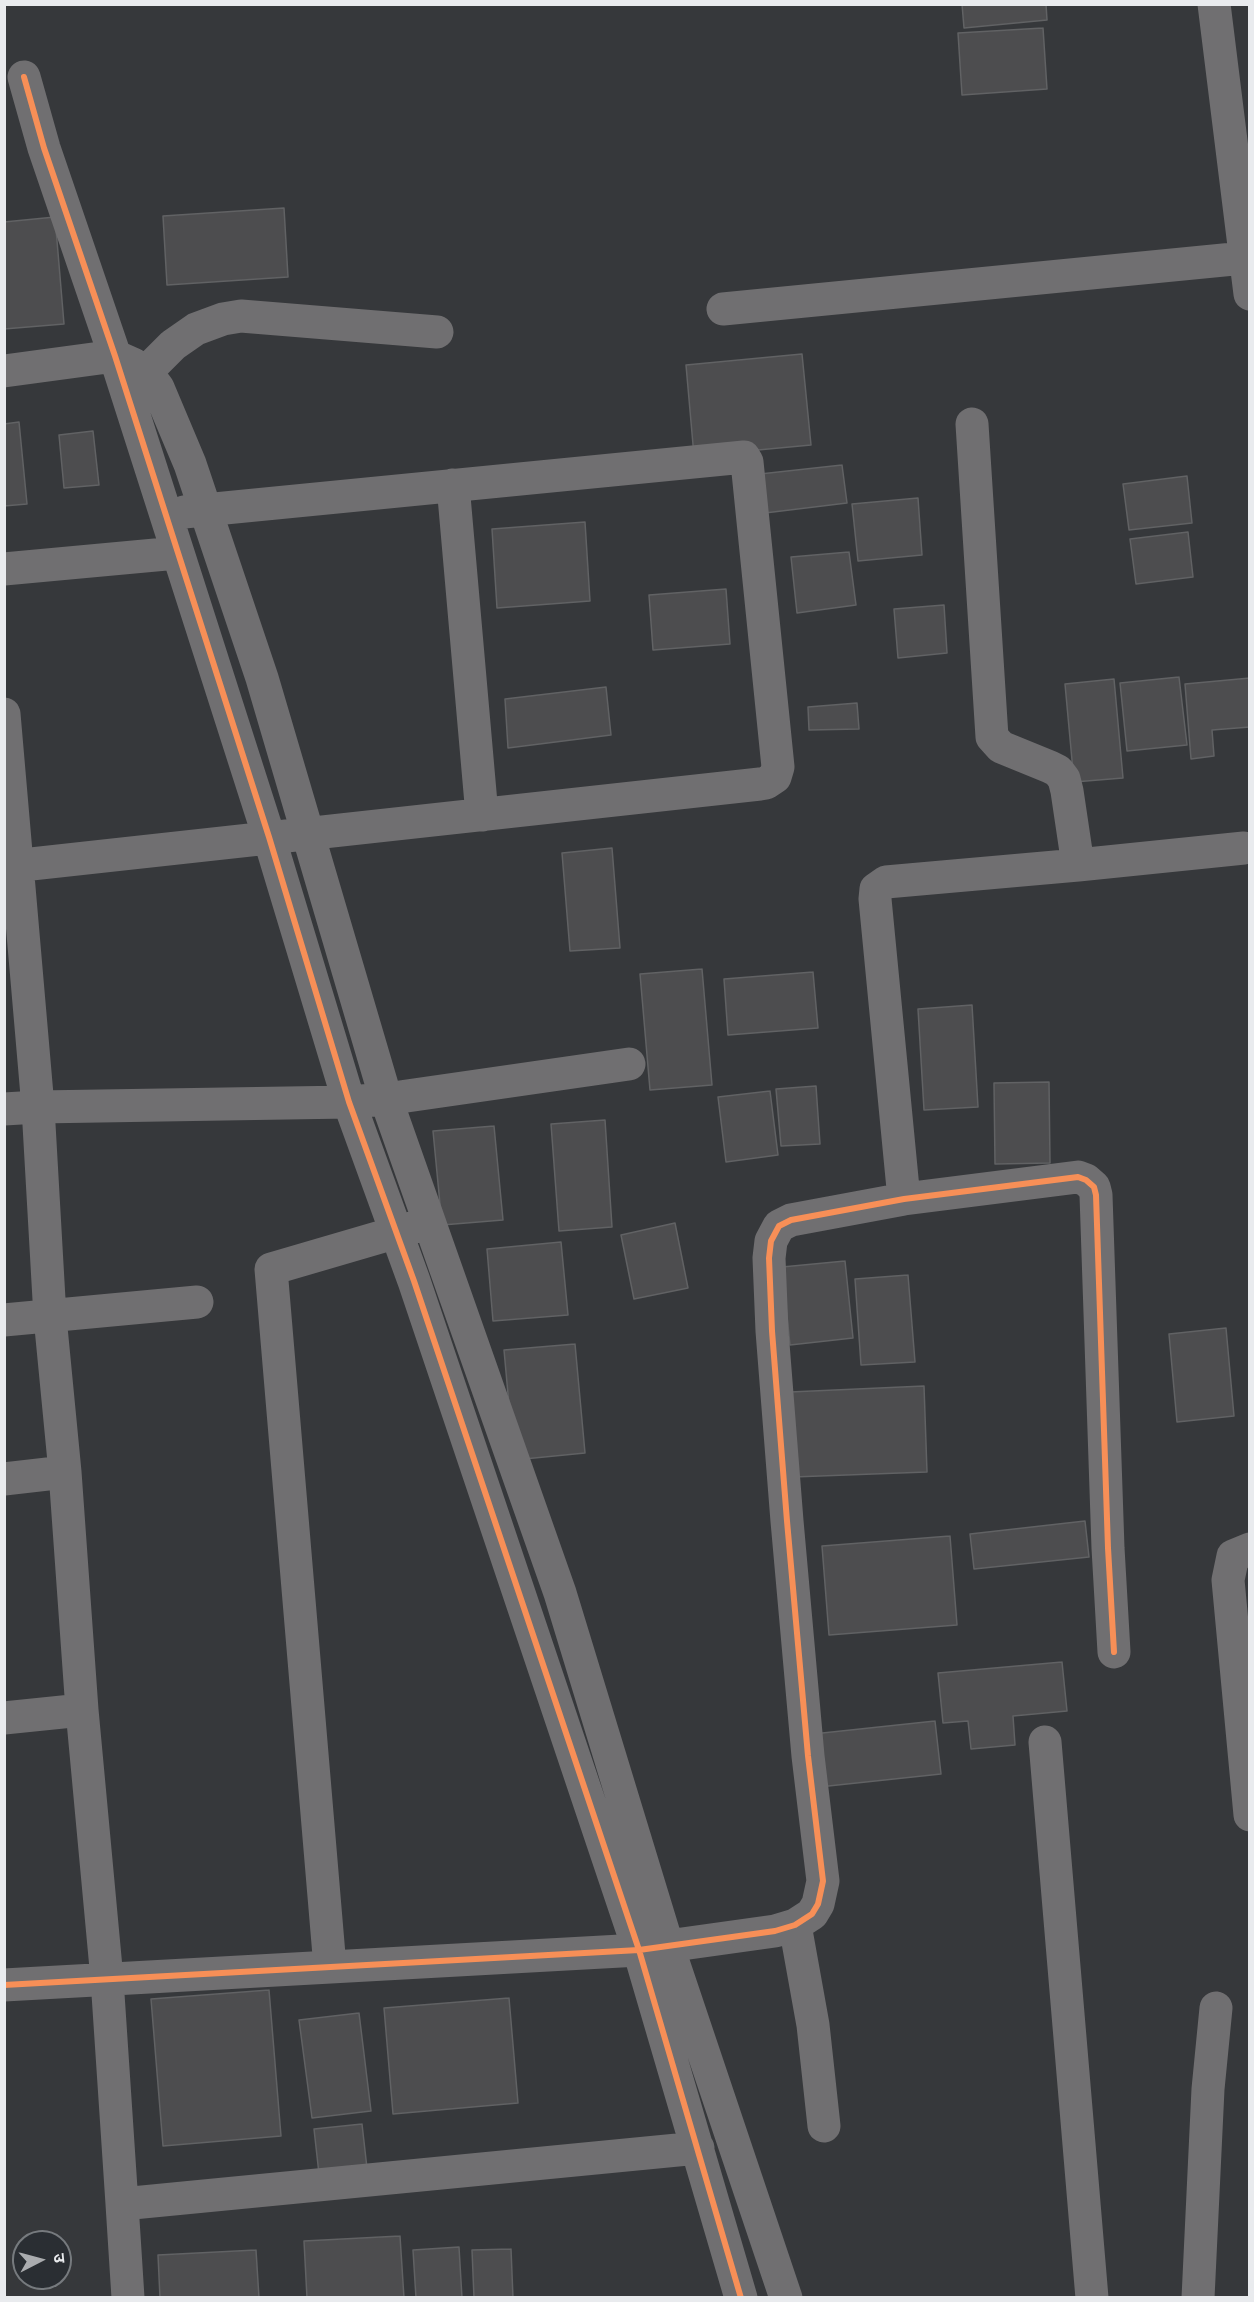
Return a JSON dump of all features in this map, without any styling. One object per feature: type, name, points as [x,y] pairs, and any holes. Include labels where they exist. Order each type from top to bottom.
[{"type":"street","points":[[1214,4],[1250,294]]},
{"type":"street","points":[[24,77],[44,148],[115,356],[269,837],[349,1102],[653,1948],[786,2298]]},
{"type":"street","points":[[723,309],[1244,258]]},
{"type":"street","points":[[146,372],[173,345],[196,329],[223,319],[241,316],[437,332]]},
{"type":"street","points":[[4,371],[115,356],[133,363],[146,372],[158,388],[190,464],[262,678],[386,1099],[560,1593],[653,1948],[698,2148],[741,2298]]},
{"type":"street","points":[[972,424],[992,737],[1001,747],[1058,771],[1064,779],[1078,865]]},
{"type":"street","points":[[11,866],[760,784],[775,777],[778,767],[746,458],[165,514]]},
{"type":"street","points":[[453,485],[482,814]]},
{"type":"street","points":[[4,569],[177,554]]},
{"type":"street","points":[[4,714],[11,866],[38,1107],[50,1317],[65,1472],[82,1710],[107,1979],[128,2298]]},
{"type":"street","points":[[904,1199],[876,890],[886,882],[1244,848]]},
{"type":"street","points":[[4,1109],[349,1102],[386,1099],[629,1064]]},
{"type":"street","points":[[4,1985],[653,1948],[775,1931],[795,1925],[812,1914],[818,1904],[823,1881],[808,1756],[772,1331],[771,1241],[779,1226],[791,1220],[904,1199],[1078,1177],[1094,1187],[1114,1652]]},
{"type":"street","points":[[330,1967],[271,1269],[429,1223]]},
{"type":"street","points":[[4,1320],[197,1302]]},
{"type":"street","points":[[4,1479],[65,1472]]},
{"type":"street","points":[[1250,1549],[1233,1556],[1228,1580],[1250,1815]]},
{"type":"street","points":[[4,1718],[82,1710]]},
{"type":"street","points":[[1045,1742],[1092,2298]]},
{"type":"street","points":[[795,1925],[813,2025],[824,2126]]},
{"type":"street","points":[[1198,2298],[1208,2089],[1216,2008]]},
{"type":"street","points":[[122,2204],[698,2148]]},
{"type":"building","points":[[962,4],[1046,4],[1047,20],[964,28]]},
{"type":"building","points":[[1043,28],[1047,89],[962,95],[958,33]]},
{"type":"building","points":[[284,208],[288,277],[167,285],[163,216]]},
{"type":"building","points":[[55,217],[64,324],[4,329],[4,222]]},
{"type":"building","points":[[802,354],[811,445],[694,456],[686,365]]},
{"type":"building","points":[[19,422],[27,504],[4,506],[4,424]]},
{"type":"building","points":[[93,431],[99,485],[64,488],[59,435]]},
{"type":"building","points":[[842,465],[847,503],[765,513],[760,474]]},
{"type":"building","points":[[1187,476],[1192,523],[1129,530],[1123,484]]},
{"type":"building","points":[[918,498],[922,555],[858,561],[852,504]]},
{"type":"building","points":[[585,522],[590,601],[497,608],[492,529]]},
{"type":"building","points":[[1188,532],[1193,577],[1136,584],[1130,539]]},
{"type":"building","points":[[849,552],[856,605],[797,613],[791,557]]},
{"type":"building","points":[[726,589],[730,644],[653,650],[649,595]]},
{"type":"building","points":[[944,605],[947,653],[898,658],[894,609]]},
{"type":"building","points":[[1179,677],[1187,745],[1127,751],[1120,683]]},
{"type":"building","points":[[1250,678],[1250,727],[1212,730],[1214,756],[1191,759],[1185,684]]},
{"type":"building","points":[[1114,679],[1123,778],[1074,782],[1065,684]]},
{"type":"building","points":[[606,687],[611,735],[508,748],[505,699]]},
{"type":"building","points":[[857,703],[859,729],[809,730],[808,707]]},
{"type":"building","points":[[612,848],[620,948],[570,951],[562,853]]},
{"type":"building","points":[[702,969],[712,1085],[650,1090],[640,974]]},
{"type":"building","points":[[813,972],[818,1028],[728,1035],[724,979]]},
{"type":"building","points":[[972,1005],[978,1107],[924,1110],[918,1009]]},
{"type":"building","points":[[1049,1082],[1050,1163],[995,1164],[994,1083]]},
{"type":"building","points":[[816,1086],[820,1144],[781,1146],[776,1089]]},
{"type":"building","points":[[770,1091],[778,1155],[726,1162],[718,1097]]},
{"type":"building","points":[[605,1120],[612,1227],[559,1231],[551,1124]]},
{"type":"building","points":[[494,1126],[503,1220],[442,1225],[433,1131]]},
{"type":"building","points":[[675,1223],[688,1288],[634,1299],[621,1235]]},
{"type":"building","points":[[561,1242],[568,1315],[493,1321],[487,1249]]},
{"type":"building","points":[[845,1261],[853,1338],[790,1345],[782,1267]]},
{"type":"building","points":[[908,1275],[915,1362],[861,1365],[855,1279]]},
{"type":"building","points":[[1226,1328],[1234,1416],[1177,1422],[1169,1334]]},
{"type":"building","points":[[575,1344],[585,1453],[514,1460],[504,1350]]},
{"type":"building","points":[[924,1386],[927,1472],[793,1477],[790,1392]]},
{"type":"building","points":[[1085,1521],[1089,1557],[974,1569],[970,1534]]},
{"type":"building","points":[[950,1536],[957,1625],[829,1635],[822,1546]]},
{"type":"building","points":[[1062,1662],[1067,1711],[1013,1716],[1015,1745],[971,1749],[968,1721],[943,1723],[938,1673]]},
{"type":"building","points":[[935,1721],[941,1774],[819,1787],[813,1734]]},
{"type":"building","points":[[269,1990],[281,2136],[163,2146],[151,1999]]},
{"type":"building","points":[[509,1998],[518,2103],[393,2114],[384,2008]]},
{"type":"building","points":[[359,2013],[371,2111],[312,2118],[299,2020]]},
{"type":"building","points":[[362,2124],[368,2177],[320,2183],[314,2129]]},
{"type":"building","points":[[400,2236],[404,2298],[307,2298],[304,2241]]},
{"type":"building","points":[[459,2247],[462,2298],[416,2298],[413,2250]]},
{"type":"building","points":[[511,2249],[513,2298],[474,2298],[472,2250]]},
{"type":"building","points":[[256,2250],[259,2298],[160,2298],[158,2255]]},
{"type":"cycle path","points":[[24,77],[44,148],[115,356],[269,837],[349,1102],[414,1281],[639,1950],[741,2298]]},
{"type":"cycle path","points":[[4,1985],[639,1950],[775,1931],[795,1925],[812,1914],[818,1904],[823,1881],[808,1756],[787,1521],[772,1331],[769,1258],[771,1241],[779,1226],[791,1220],[904,1199],[1078,1177],[1094,1187],[1114,1652]]}]
